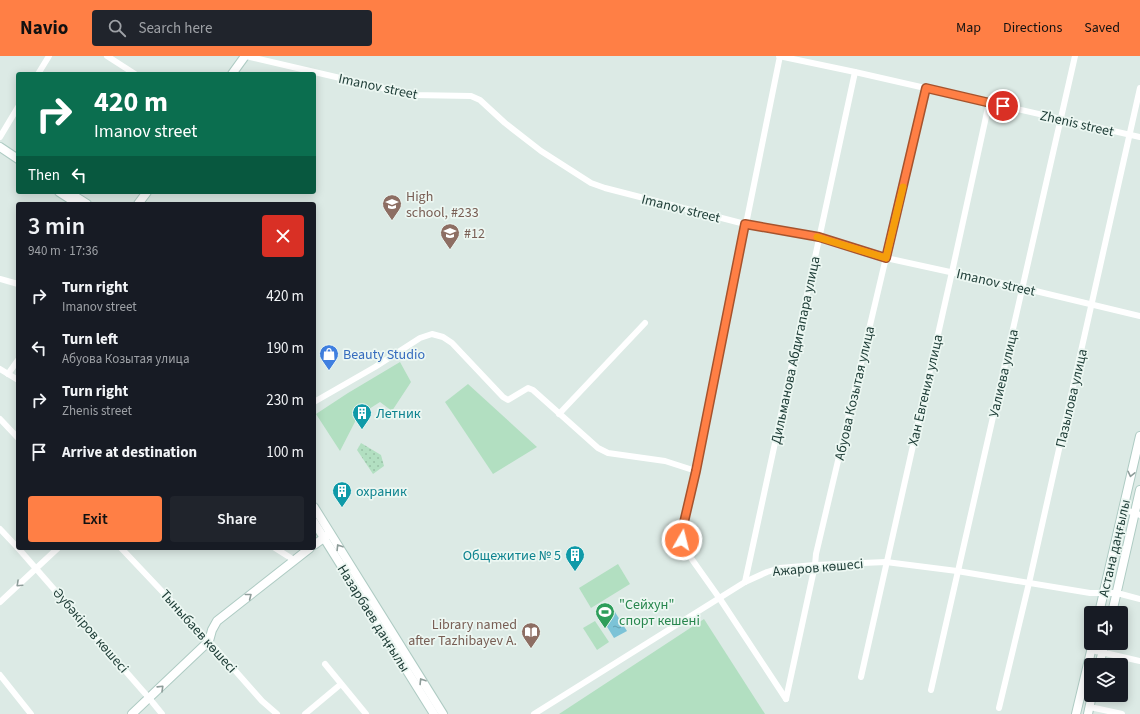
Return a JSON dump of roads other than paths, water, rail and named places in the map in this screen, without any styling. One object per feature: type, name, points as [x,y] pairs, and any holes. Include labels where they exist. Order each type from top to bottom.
[{"type":"street","points":[[39,72],[49,56]]},
{"type":"street","points":[[107,56],[132,72]]},
{"type":"street","points":[[233,72],[245,56]]},
{"type":"street","name":"Imanov street","points":[[245,56],[314,72]]},
{"type":"street","points":[[720,599],[682,544],[681,535],[696,471],[779,56]]},
{"type":"street","name":"Zhenis street","points":[[779,56],[1140,137]]},
{"type":"street","name":"Уалиева улица","points":[[931,690],[1075,56]]},
{"type":"street","name":"Imanov street","points":[[316,72],[413,95],[470,96],[480,100],[505,123],[541,151],[591,183],[632,196],[745,224],[819,237],[886,258],[1023,288],[1140,316]]},
{"type":"street","name":"Дильманова Абдигапара улица","points":[[745,582],[855,72]]},
{"type":"street","name":"Абуова Козытая улица","points":[[720,599],[786,699],[816,554],[926,88]]},
{"type":"street","name":"Пазылова улица","points":[[999,708],[1029,583],[1140,88]]},
{"type":"street","name":"Хан Евгения улица","points":[[861,677],[989,103]]},
{"type":"street","points":[[0,137],[16,110]]},
{"type":"street","points":[[0,147],[16,158]]},
{"type":"street","points":[[0,154],[16,164]]},
{"type":"street","points":[[62,194],[74,202]]},
{"type":"street","points":[[71,194],[84,202]]},
{"type":"street","points":[[0,279],[16,283]]},
{"type":"street","points":[[559,414],[645,323]]},
{"type":"street","points":[[316,401],[375,367],[420,338],[432,334],[443,337],[452,343],[508,400],[528,388],[533,390],[598,448],[608,453],[665,461],[696,471]]},
{"type":"street","points":[[16,362],[3,372],[16,379]]},
{"type":"street","points":[[0,419],[16,436]]},
{"type":"street","name":"Астана даңғылы","points":[[1101,606],[1140,436]]},
{"type":"street","name":"Астана даңғылы","points":[[1114,606],[1137,514],[1140,490]]},
{"type":"street","points":[[1123,509],[1137,514]]},
{"type":"street","name":"Назарбаев даңғылы","points":[[316,511],[327,535],[434,714]]},
{"type":"street","name":"Назарбаев даңғылы","points":[[316,524],[327,535],[443,714]]},
{"type":"street","name":"Әубәкіров көшесі","points":[[0,528],[16,546]]},
{"type":"street","points":[[316,543],[327,535]]},
{"type":"street","name":"Әубәкіров көшесі","points":[[20,550],[162,714]]},
{"type":"street","points":[[0,602],[56,550]]},
{"type":"street","name":"Тыныбаев көшесі","points":[[123,550],[262,701],[276,714]]},
{"type":"street","points":[[278,550],[294,560]]},
{"type":"street","points":[[132,714],[209,642],[212,630],[217,621],[307,550]]},
{"type":"street","name":"Ажаров көшесі","points":[[534,714],[745,582],[780,568],[815,564],[886,562],[957,571],[1090,593],[1117,593],[1140,599]]},
{"type":"street","points":[[1076,714],[1091,650]]},
{"type":"street","points":[[1098,650],[1140,661]]},
{"type":"street","points":[[1101,658],[1102,652]]},
{"type":"street","points":[[325,664],[366,714]]},
{"type":"street","points":[[0,676],[31,714]]},
{"type":"street","points":[[305,714],[341,684]]},
{"type":"street","points":[[1089,710],[1122,714]]},
{"type":"water","points":[[613,609],[627,631],[614,638],[601,617]]},
{"type":"place","name":"High school, #233","points":[[392,221]]},
{"type":"place","name":"#12","points":[[450,250]]},
{"type":"place","name":"Beauty Studio","points":[[329,371]]},
{"type":"place","name":"Летник","points":[[362,430]]},
{"type":"place","name":"охраник","points":[[342,508]]},
{"type":"place","name":"Общежитие № 5","points":[[575,572]]},
{"type":"place","name":"\"Сейхун\" спорт кешені","points":[[605,629]]},
{"type":"place","name":"Library named after Tazhibayev A.","points":[[531,649]]}]
